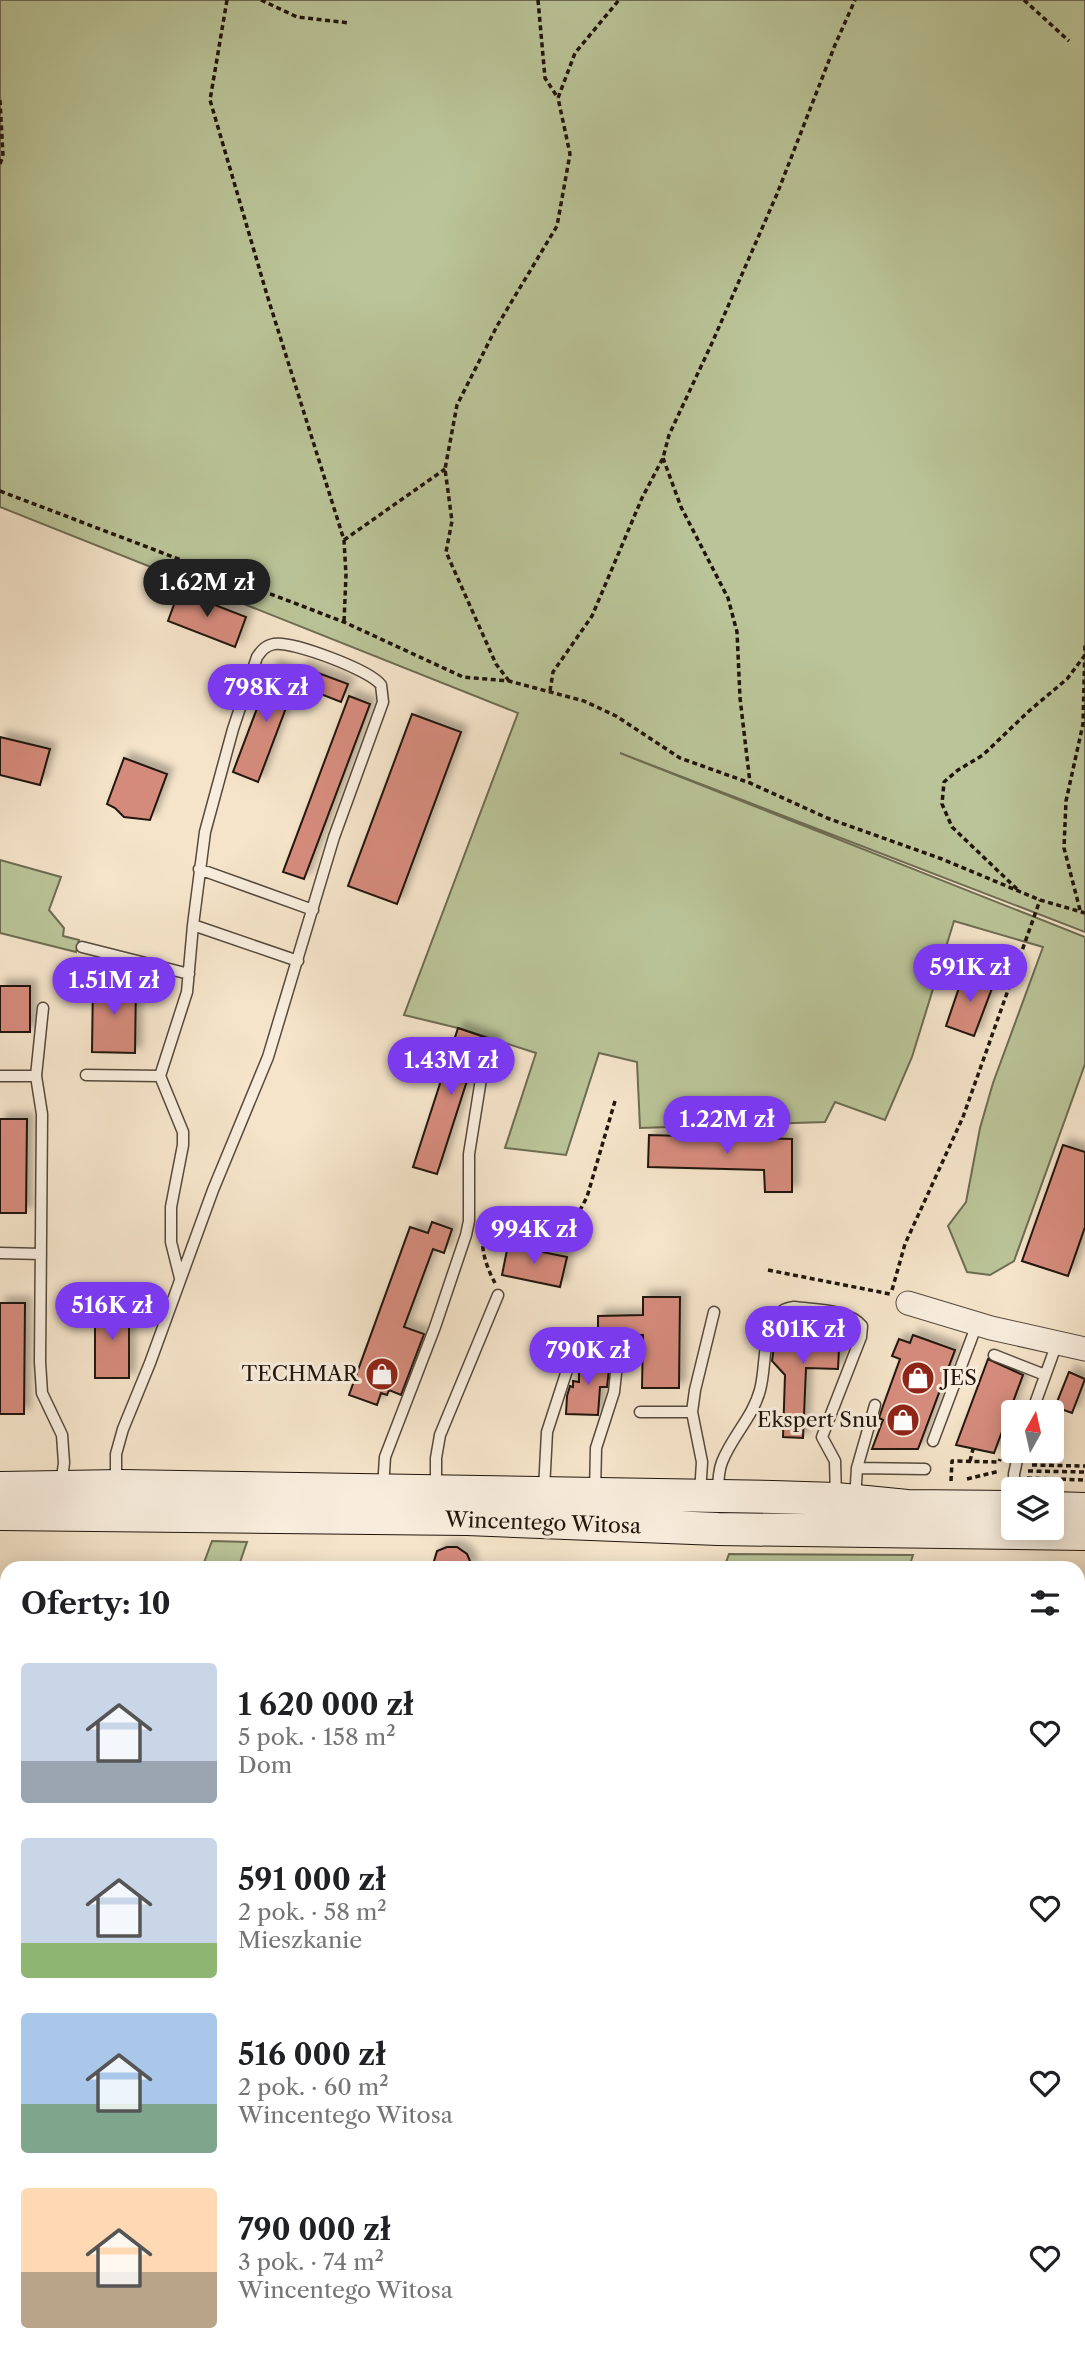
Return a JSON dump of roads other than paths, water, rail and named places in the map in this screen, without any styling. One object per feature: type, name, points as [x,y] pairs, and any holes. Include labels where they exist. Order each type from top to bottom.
[{"type":"main road","name":"Wincentego Witosa","points":[[0,1488],[544,1493],[906,1506],[1001,1494]]},
{"type":"main road","points":[[1064,1508],[1085,1509]]},
{"type":"main road","name":"Wincentego Witosa","points":[[0,1514],[489,1519],[654,1527],[799,1525],[1085,1534]]},
{"type":"street","points":[[899,1299],[977,1324],[1085,1349]]},
{"type":"lane","points":[[116,1487],[116,1454],[122,1429],[150,1363],[213,1190],[268,1057],[334,837],[375,724],[383,694],[377,680],[368,673],[285,643],[263,648],[257,657],[233,729],[205,832],[189,974],[181,1014],[160,1076],[183,1132],[171,1207],[171,1242],[180,1278]]},
{"type":"lane","points":[[199,869],[313,909]]},
{"type":"lane","points":[[193,925],[298,961]]},
{"type":"lane","points":[[82,947],[189,974]]},
{"type":"lane","points":[[43,1008],[36,1076],[42,1114],[40,1362],[42,1393],[62,1435],[64,1463],[61,1487]]},
{"type":"lane","points":[[86,1075],[160,1076]]},
{"type":"lane","points":[[0,1076],[36,1076]]},
{"type":"lane","points":[[383,1490],[385,1457],[467,1235],[469,1154],[481,1079]]},
{"type":"lane","points":[[0,1253],[41,1254]]},
{"type":"lane","points":[[436,1491],[436,1458],[440,1435],[498,1295]]},
{"type":"lane","points":[[708,1497],[732,1441],[753,1410],[760,1392],[767,1339],[772,1324],[779,1313],[794,1307],[846,1315],[857,1320],[862,1326],[861,1337],[822,1437],[835,1461],[838,1504]]},
{"type":"lane","points":[[708,1497],[692,1412],[714,1312]]},
{"type":"lane","points":[[933,1441],[977,1324]]},
{"type":"lane","points":[[1036,1400],[1058,1342]]},
{"type":"lane","points":[[544,1493],[547,1432],[571,1358],[580,1350],[613,1352],[618,1355],[617,1377],[610,1407],[596,1448],[595,1495]]},
{"type":"lane","points":[[994,1355],[1045,1375]]},
{"type":"lane","points":[[838,1504],[857,1468],[875,1405]]},
{"type":"lane","points":[[639,1412],[692,1412]]},
{"type":"lane","points":[[857,1468],[925,1469]]},
{"type":"place","name":"TECHMAR","points":[[382,1374]]},
{"type":"place","name":"JES","points":[[918,1378]]},
{"type":"place","name":"Ekspert Snu","points":[[903,1420]]}]
